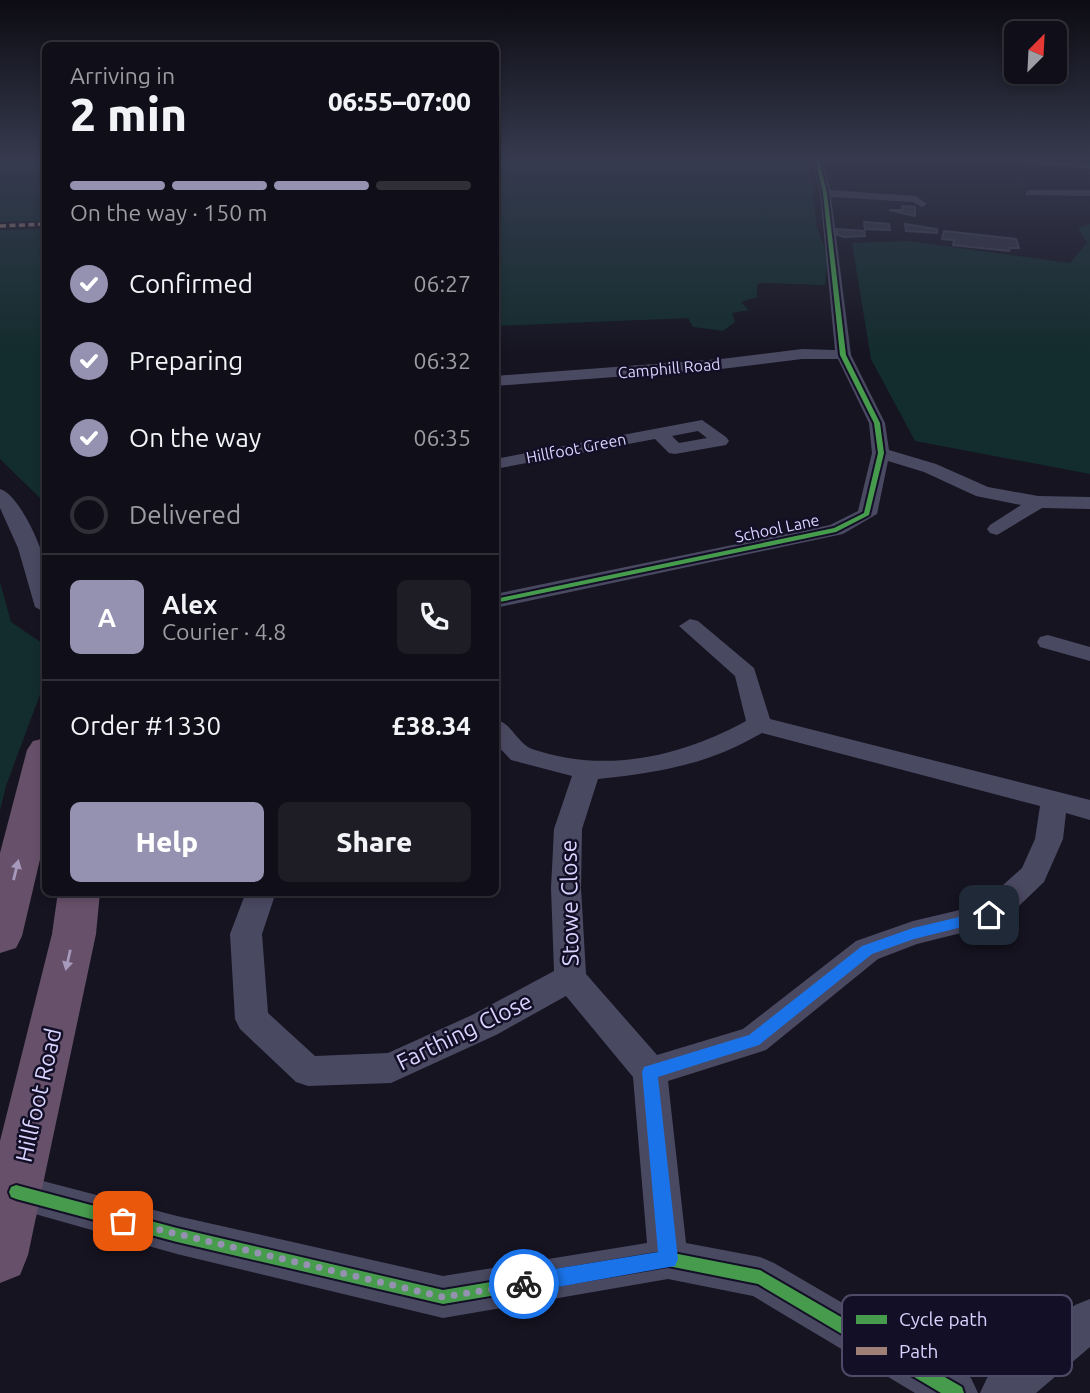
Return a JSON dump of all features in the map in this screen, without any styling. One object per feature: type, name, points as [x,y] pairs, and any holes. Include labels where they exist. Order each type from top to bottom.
[{"type":"highway","points":[[0,936],[42,766]]},
{"type":"highway","name":"Hillfoot Road","points":[[0,1255],[8,1193],[74,934],[79,896]]},
{"type":"street","name":"School Lane","points":[[499,600],[836,530],[867,514],[881,453],[877,423],[843,355],[828,224]]},
{"type":"street","name":"Camphill Road","points":[[499,381],[721,364],[802,354],[843,355]]},
{"type":"street","name":"Hillfoot Green","points":[[499,463],[657,432]]},
{"type":"street","points":[[881,453],[930,468],[983,492],[1038,502],[1090,503]]},
{"type":"street","points":[[0,495],[8,503],[24,539],[42,590]]},
{"type":"street","points":[[997,529],[1038,502]]},
{"type":"street","points":[[24,539],[42,545]]},
{"type":"street","points":[[690,626],[746,673],[759,724]]},
{"type":"street","points":[[1048,642],[1090,654]]},
{"type":"street","points":[[499,731],[520,754],[587,771],[659,764],[716,748],[759,724],[954,772],[1090,810]]},
{"type":"street","name":"Stowe Close","points":[[587,771],[568,829],[566,888],[570,978],[650,1072]]},
{"type":"street","points":[[668,1259],[650,1072],[754,1040],[867,950],[913,933],[989,915],[1034,874],[1049,839],[1054,802]]},
{"type":"street","name":"Farthing Close","points":[[260,896],[246,934],[252,1019],[308,1071],[391,1068],[484,1025],[570,978]]},
{"type":"street","points":[[8,1193],[443,1297],[668,1259],[760,1277],[842,1326]]},
{"type":"street","points":[[1072,1335],[1090,1320]]},
{"type":"street","points":[[927,1376],[956,1393]]},
{"type":"street","points":[[1002,1393],[1022,1376]]},
{"type":"green space","points":[[499,224],[816,224],[828,257],[825,285],[760,283],[757,285],[757,297],[741,302],[749,310],[732,313],[735,322],[723,331],[693,327],[688,318],[499,326]]},
{"type":"green space","points":[[1090,224],[1090,474],[915,441],[871,359],[852,243],[908,241],[1070,263],[1087,243],[1078,228]]},
{"type":"green space","points":[[42,229],[42,503],[40,498],[0,459],[0,230]]},
{"type":"green space","points":[[0,582],[11,622],[42,643],[42,689],[6,786],[0,811]]},
{"type":"building","points":[[864,224],[889,224],[890,230],[865,229]]},
{"type":"building","points":[[905,224],[937,229],[937,233],[906,231]]},
{"type":"building","points":[[836,229],[864,231],[865,236],[844,237],[837,235]]},
{"type":"building","points":[[944,231],[1016,239],[1019,248],[1010,248],[1009,251],[953,245],[954,240],[942,239]]},
{"type":"marked path","points":[[0,226],[42,224]]},
{"type":"cycle path","points":[[499,600],[836,530],[867,514],[881,453],[877,423],[843,355],[828,224]]},
{"type":"cycle path","points":[[16,1192],[177,1235],[443,1297],[668,1259],[760,1277],[842,1326]]},
{"type":"cycle path","points":[[927,1376],[956,1393]]},
{"type":"way so far","points":[[123,1221],[443,1297],[524,1284]]},
{"type":"route","points":[[524,1284],[668,1259],[650,1072],[754,1040],[867,950],[913,933],[989,915]]}]
